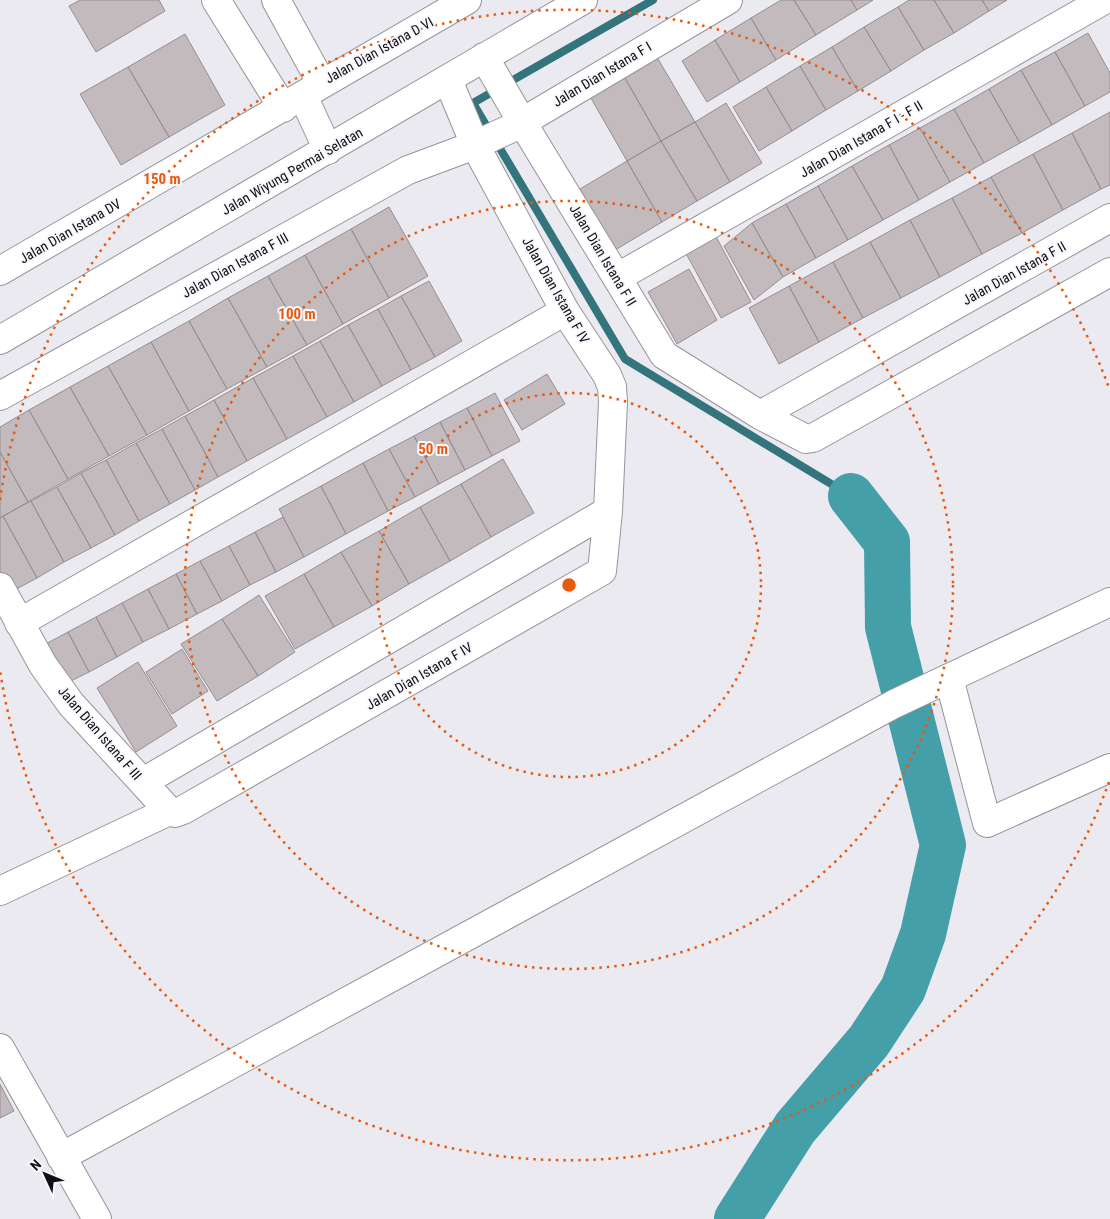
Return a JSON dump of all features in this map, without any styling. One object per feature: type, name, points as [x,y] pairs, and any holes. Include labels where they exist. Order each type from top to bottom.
[{"type":"street","points":[[216,0],[303,96],[328,150]]},
{"type":"street","name":"Jalan Dian Istana D VI","points":[[276,0],[303,96],[467,0]]},
{"type":"street","name":"Jalan Wiyung Permai Selatan","points":[[0,340],[448,80],[488,64],[583,0]]},
{"type":"street","name":"Jalan Dian Istana F I","points":[[478,143],[516,118],[728,0]]},
{"type":"street","name":"Jalan Dian Istana F I - F II","points":[[618,277],[1104,0]]},
{"type":"street","name":"Jalan Dian Istana F II","points":[[488,64],[516,118],[618,277],[664,355],[760,415],[806,439],[813,438],[1110,272]]},
{"type":"street","name":"Jalan Dian Istana F IV","points":[[176,810],[602,571],[608,510],[612,387],[607,375],[565,311],[478,143],[448,80]]},
{"type":"street","name":"Jalan Dian Istana DV","points":[[0,271],[303,96]]},
{"type":"street","name":"Jalan Dian Istana F III","points":[[0,396],[408,170],[478,143]]},
{"type":"street","name":"Jalan Dian Istana F II","points":[[760,415],[1110,218]]},
{"type":"street","points":[[19,624],[565,311]]},
{"type":"street","points":[[143,782],[608,510]]},
{"type":"street","name":"Jalan Dian Istana F III","points":[[0,587],[43,665],[71,704],[143,782],[176,810]]},
{"type":"street","points":[[61,1157],[894,704],[1110,602]]},
{"type":"street","points":[[938,683],[987,823],[1110,768]]},
{"type":"street","points":[[0,891],[176,810]]},
{"type":"street","points":[[0,1048],[97,1219]]},
{"type":"building","points":[[80,0],[159,0],[165,11],[96,52],[69,6]]},
{"type":"building","points":[[781,0],[794,0],[816,35],[776,60],[751,18]]},
{"type":"building","points":[[794,0],[851,0],[857,10],[816,35]]},
{"type":"building","points":[[851,0],[873,0],[857,10]]},
{"type":"building","points":[[909,0],[934,0],[954,33],[924,50],[898,7]]},
{"type":"building","points":[[934,0],[982,0],[989,11],[954,33]]},
{"type":"building","points":[[982,0],[1007,0],[989,11]]},
{"type":"building","points":[[898,7],[924,50],[891,71],[864,27]]},
{"type":"building","points":[[751,18],[776,60],[740,82],[715,40]]},
{"type":"building","points":[[864,27],[891,71],[858,91],[832,47]]},
{"type":"building","points":[[1088,33],[1110,73],[1110,92],[1085,106],[1055,52]]},
{"type":"building","points":[[185,34],[225,105],[169,137],[128,67]]},
{"type":"building","points":[[715,40],[740,82],[707,102],[682,61]]},
{"type":"building","points":[[651,47],[695,122],[661,141],[618,66]]},
{"type":"building","points":[[832,47],[858,91],[826,110],[800,66]]},
{"type":"building","points":[[1055,52],[1085,106],[1052,125],[1021,70]]},
{"type":"building","points":[[618,66],[661,141],[627,161],[584,86]]},
{"type":"building","points":[[800,66],[826,110],[792,131],[766,87]]},
{"type":"building","points":[[128,67],[169,137],[121,165],[80,94]]},
{"type":"building","points":[[1021,70],[1052,125],[1020,143],[989,89]]},
{"type":"building","points":[[766,87],[792,131],[759,151],[733,107]]},
{"type":"building","points":[[989,89],[1020,143],[984,163],[954,109]]},
{"type":"building","points":[[726,103],[762,163],[730,182],[695,122]]},
{"type":"building","points":[[954,109],[984,163],[950,182],[920,128]]},
{"type":"building","points":[[1110,112],[1110,185],[1101,189],[1072,133]]},
{"type":"building","points":[[695,122],[730,182],[697,201],[661,141]]},
{"type":"building","points":[[920,128],[950,182],[919,200],[889,145]]},
{"type":"building","points":[[1072,133],[1101,189],[1063,210],[1033,154]]},
{"type":"building","points":[[661,141],[697,201],[662,222],[627,161]]},
{"type":"building","points":[[889,145],[919,200],[883,220],[852,166]]},
{"type":"building","points":[[1033,154],[1063,210],[1022,233],[991,177]]},
{"type":"building","points":[[627,161],[662,222],[615,250],[580,189]]},
{"type":"building","points":[[852,166],[883,220],[848,240],[818,186]]},
{"type":"building","points":[[991,177],[1022,233],[982,254],[952,198]]},
{"type":"building","points":[[818,186],[848,240],[816,258],[786,204]]},
{"type":"building","points":[[952,198],[982,254],[940,277],[910,220]]},
{"type":"building","points":[[786,204],[816,258],[783,277],[752,223]]},
{"type":"building","points":[[389,207],[428,276],[389,298],[351,229]]},
{"type":"building","points":[[910,220],[940,277],[901,298],[870,242]]},
{"type":"building","points":[[752,223],[783,277],[754,300],[724,246]]},
{"type":"building","points":[[351,229],[389,298],[343,324],[305,255]]},
{"type":"building","points":[[712,229],[751,302],[721,318],[682,246]]},
{"type":"building","points":[[870,242],[901,298],[863,318],[833,262]]},
{"type":"building","points":[[305,255],[343,324],[307,345],[268,276]]},
{"type":"building","points":[[833,262],[863,318],[819,342],[789,286]]},
{"type":"building","points":[[689,269],[717,320],[677,344],[648,292]]},
{"type":"building","points":[[268,276],[307,345],[267,367],[228,298]]},
{"type":"building","points":[[429,281],[462,341],[435,357],[401,296]]},
{"type":"building","points":[[789,286],[819,342],[779,364],[749,308]]},
{"type":"building","points":[[401,296],[435,357],[411,370],[378,309]]},
{"type":"building","points":[[228,298],[267,367],[227,389],[189,321]]},
{"type":"building","points":[[378,309],[411,370],[382,386],[348,325]]},
{"type":"building","points":[[189,321],[227,389],[189,411],[151,342]]},
{"type":"building","points":[[348,325],[382,386],[354,402],[320,341]]},
{"type":"building","points":[[320,341],[354,402],[327,417],[293,356]]},
{"type":"building","points":[[151,342],[189,411],[147,435],[108,366]]},
{"type":"building","points":[[293,356],[327,417],[287,439],[253,378]]},
{"type":"building","points":[[108,366],[147,435],[109,456],[70,387]]},
{"type":"building","points":[[547,374],[565,404],[522,430],[504,400]]},
{"type":"building","points":[[253,378],[287,439],[247,461],[214,400]]},
{"type":"building","points":[[70,387],[109,456],[68,479],[29,410]]},
{"type":"building","points":[[495,393],[520,441],[492,456],[467,408]]},
{"type":"building","points":[[214,400],[247,461],[218,477],[185,416]]},
{"type":"building","points":[[467,408],[492,456],[465,470],[440,422]]},
{"type":"building","points":[[29,410],[68,479],[28,502],[0,452],[0,427]]},
{"type":"building","points":[[185,416],[218,477],[195,490],[162,429]]},
{"type":"building","points":[[440,422],[465,470],[439,484],[414,436]]},
{"type":"building","points":[[162,429],[195,490],[170,504],[136,443]]},
{"type":"building","points":[[414,436],[439,484],[415,497],[389,449]]},
{"type":"building","points":[[136,443],[170,504],[139,521],[106,460]]},
{"type":"building","points":[[389,449],[415,497],[388,511],[363,463]]},
{"type":"building","points":[[0,452],[28,502],[0,518]]},
{"type":"building","points":[[503,459],[534,513],[491,537],[461,484]]},
{"type":"building","points":[[106,460],[139,521],[115,535],[81,473]]},
{"type":"building","points":[[363,463],[388,511],[346,534],[321,486]]},
{"type":"building","points":[[81,473],[115,535],[91,548],[57,487]]},
{"type":"building","points":[[461,484],[491,537],[450,561],[420,507]]},
{"type":"building","points":[[321,486],[346,534],[304,557],[279,509]]},
{"type":"building","points":[[57,487],[91,548],[64,562],[31,501]]},
{"type":"building","points":[[31,501],[64,562],[37,578],[3,516]]},
{"type":"building","points":[[420,507],[450,561],[409,584],[379,531]]},
{"type":"building","points":[[3,516],[37,578],[7,594],[0,582],[0,518]]},
{"type":"building","points":[[283,517],[304,557],[276,572],[255,532]]},
{"type":"building","points":[[379,531],[409,584],[372,606],[341,552]]},
{"type":"building","points":[[255,532],[276,572],[250,585],[229,546]]},
{"type":"building","points":[[229,546],[250,585],[222,601],[200,561]]},
{"type":"building","points":[[341,552],[372,606],[334,627],[304,574]]},
{"type":"building","points":[[200,561],[222,601],[197,614],[176,574]]},
{"type":"building","points":[[176,574],[197,614],[169,629],[148,589]]},
{"type":"building","points":[[304,574],[334,627],[295,649],[265,596]]},
{"type":"building","points":[[148,589],[169,629],[143,642],[122,603]]},
{"type":"building","points":[[259,595],[295,652],[258,676],[222,619]]},
{"type":"building","points":[[122,603],[143,642],[117,657],[96,617]]},
{"type":"building","points":[[96,617],[117,657],[89,672],[68,632]]},
{"type":"building","points":[[222,619],[258,676],[217,701],[181,644]]},
{"type":"building","points":[[68,632],[89,672],[61,686],[40,647]]},
{"type":"building","points":[[182,649],[208,691],[172,714],[146,672]]},
{"type":"building","points":[[138,662],[177,726],[136,752],[97,688]]},
{"type":"building","points":[[0,1084],[14,1111],[0,1118]]},
{"type":"waterway","points":[[653,0],[473,103],[625,359],[851,496]]},
{"type":"waterway","points":[[737,1219],[795,1128],[869,1041],[903,989],[923,934],[943,845],[888,627],[887,542],[851,496]]}]
